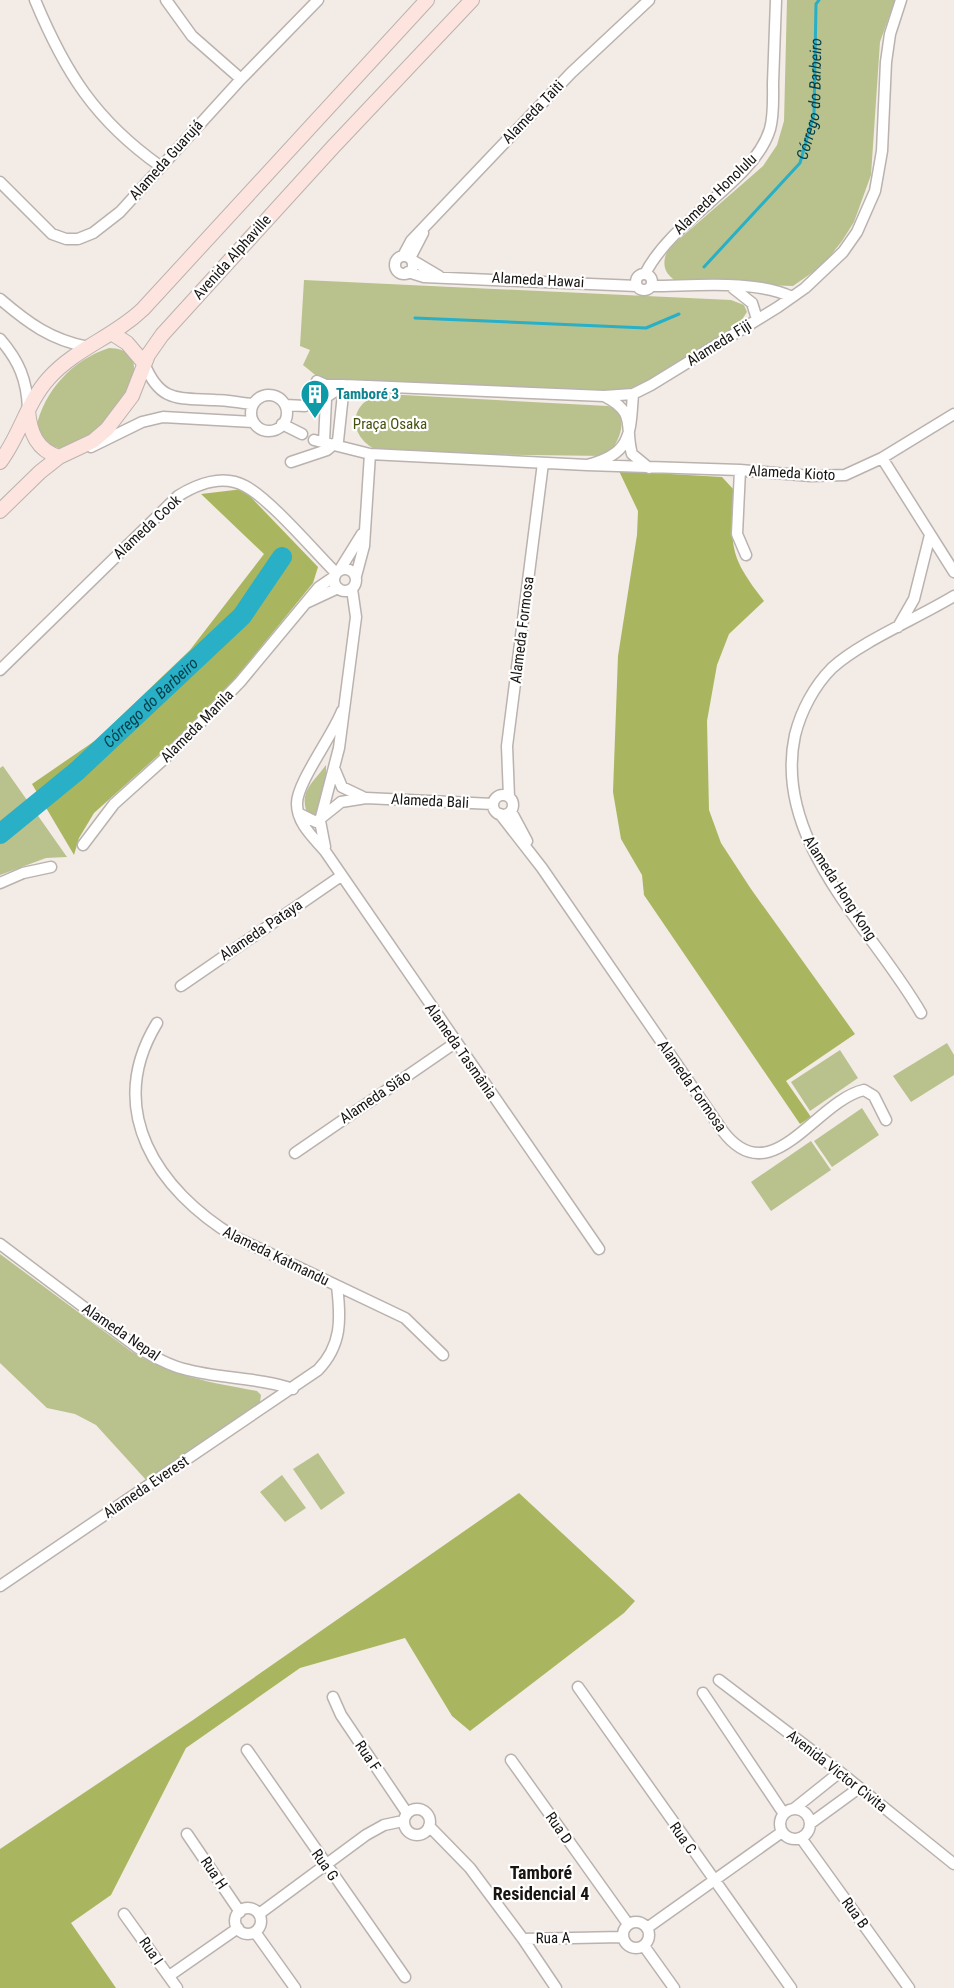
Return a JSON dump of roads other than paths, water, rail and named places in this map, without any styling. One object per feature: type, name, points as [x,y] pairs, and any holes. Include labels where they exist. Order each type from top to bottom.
[{"type":"main road","name":"Avenida Alphaville","points":[[0,462],[47,379],[62,364],[113,334],[156,295],[427,0]]},
{"type":"main road","name":"Avenida Alphaville","points":[[0,512],[31,480],[59,458],[93,441],[107,429],[132,396],[144,363],[162,335],[472,0]]},
{"type":"main road","points":[[113,334],[127,343],[144,363]]},
{"type":"main road","points":[[28,409],[34,439],[46,451],[59,458]]},
{"type":"street","points":[[35,0],[65,66],[85,98],[115,129],[160,166]]},
{"type":"street","points":[[166,0],[192,36],[241,79]]},
{"type":"street","name":"Alameda Guarujá","points":[[0,182],[52,234],[66,239],[78,239],[107,224],[317,0]]},
{"type":"street","name":"Alameda Taiti","points":[[408,258],[406,247],[540,104],[649,0]]},
{"type":"street","name":"Alameda Honolulu","points":[[645,274],[673,234],[741,172],[760,151],[766,138],[772,110],[776,0]]},
{"type":"street","name":"Alameda Fiji","points":[[317,381],[326,385],[603,396],[633,394],[757,320],[792,297],[843,252],[868,210],[880,169],[888,44],[901,0]]},
{"type":"street","name":"Alameda Hawai","points":[[439,276],[408,258],[397,260],[396,266],[400,272],[424,277],[637,286]]},
{"type":"street","points":[[652,286],[652,278],[645,274],[638,278],[637,286],[643,290],[652,286],[759,288],[778,291],[792,297]]},
{"type":"street","points":[[730,287],[752,303],[757,320]]},
{"type":"street","points":[[0,299],[36,329],[67,343],[88,347]]},
{"type":"street","points":[[0,339],[13,354],[23,373],[28,409]]},
{"type":"street","points":[[59,458],[76,454],[142,422],[163,417],[253,422],[267,431],[282,424],[286,415],[285,405],[277,397],[266,395],[253,404],[186,399],[166,395],[150,378],[144,363]]},
{"type":"street","points":[[291,462],[337,444],[344,385]]},
{"type":"street","name":"Alameda Kioto","points":[[344,385],[323,400],[319,441],[370,454],[650,469],[740,470],[830,477],[845,475],[882,458],[954,414]]},
{"type":"street","points":[[633,394],[630,425],[632,454],[650,469]]},
{"type":"street","points":[[603,396],[622,409],[630,425]]},
{"type":"street","points":[[253,404],[253,422]]},
{"type":"street","points":[[285,405],[305,406]]},
{"type":"street","points":[[282,424],[302,434]]},
{"type":"street","name":"Alameda Kioto","points":[[587,465],[617,454],[627,437],[630,425]]},
{"type":"street","points":[[345,589],[357,581],[356,576],[362,560],[370,454]]},
{"type":"street","points":[[882,458],[954,572]]},
{"type":"street","name":"Alameda Formosa","points":[[543,463],[500,814],[542,868],[722,1130],[740,1150],[756,1155],[781,1145],[841,1101],[864,1090],[874,1096],[886,1120]]},
{"type":"street","points":[[740,470],[737,534],[746,555]]},
{"type":"street","name":"Alameda Cook","points":[[0,670],[170,503],[199,484],[221,481],[244,486],[267,503],[336,573]]},
{"type":"street","points":[[336,573],[352,554],[365,528]]},
{"type":"street","points":[[896,630],[914,599],[930,535]]},
{"type":"street","points":[[336,573],[349,569],[356,576]]},
{"type":"street","name":"Alameda Tasmânia","points":[[325,850],[320,821],[334,768],[356,609],[336,573]]},
{"type":"street","name":"Alameda Manila","points":[[83,845],[114,804],[173,751],[218,706],[319,587],[336,573]]},
{"type":"street","name":"Alameda Manila","points":[[308,602],[345,589]]},
{"type":"street","name":"Alameda Hong Kong","points":[[921,1014],[809,843],[797,815],[791,772],[797,729],[804,710],[819,686],[841,662],[954,596]]},
{"type":"street","points":[[914,599],[921,605],[937,606]]},
{"type":"street","name":"Alameda Tasmânia","points":[[342,711],[317,762],[299,791],[297,803],[305,828],[325,850],[599,1250]]},
{"type":"street","points":[[317,762],[328,760],[334,768],[338,781],[346,790],[366,798]]},
{"type":"street","points":[[299,813],[310,821],[320,821],[341,802],[366,798]]},
{"type":"street","name":"Alameda Bali","points":[[366,798],[501,799]]},
{"type":"street","name":"Alameda Formosa","points":[[501,799],[513,805],[511,811],[542,868]]},
{"type":"street","points":[[500,814],[511,811]]},
{"type":"street","points":[[0,883],[23,873],[51,867]]},
{"type":"street","name":"Alameda Pataya","points":[[181,986],[341,876]]},
{"type":"street","name":"Alameda Katmandu","points":[[158,1023],[146,1042],[138,1062],[136,1104],[141,1129],[157,1163],[170,1182],[210,1222],[235,1238],[405,1318],[442,1355]]},
{"type":"street","name":"Alameda Sião","points":[[295,1153],[455,1042]]},
{"type":"street","name":"Alameda Nepal","points":[[0,1244],[138,1348],[158,1359],[184,1370],[260,1381],[293,1389]]},
{"type":"street","name":"Alameda Everest","points":[[0,1586],[318,1370],[336,1346],[341,1320],[337,1286]]},
{"type":"street","points":[[260,1381],[270,1403]]},
{"type":"street","name":"Avenida Victor Civita","points":[[719,1680],[840,1772],[954,1864]]},
{"type":"street","name":"Rua C","points":[[578,1687],[712,1880],[791,1988]]},
{"type":"street","points":[[704,1693],[784,1814]]},
{"type":"street","name":"Rua F","points":[[333,1697],[341,1715],[405,1817]]},
{"type":"street","name":"Rua G","points":[[247,1750],[324,1865],[405,1977]]},
{"type":"street","name":"Rua D","points":[[511,1760],[628,1924]]},
{"type":"street","points":[[840,1772],[795,1808],[784,1814],[780,1821],[782,1832],[789,1838],[801,1838],[808,1832],[811,1823],[859,1788]]},
{"type":"street","points":[[795,1808],[805,1812],[811,1823]]},
{"type":"street","points":[[259,1914],[366,1835],[384,1825],[405,1817],[415,1809],[424,1811],[429,1818],[429,1826],[424,1833],[416,1836],[408,1833],[405,1817]]},
{"type":"street","name":"Rua A","points":[[429,1826],[470,1868],[524,1939],[622,1937]]},
{"type":"street","points":[[647,1928],[782,1832]]},
{"type":"street","name":"Rua H","points":[[187,1834],[240,1912]]},
{"type":"street","name":"Rua B","points":[[801,1838],[909,1988]]},
{"type":"street","points":[[250,1908],[259,1914],[261,1922],[255,1932],[248,1934],[238,1928],[236,1918],[240,1912],[250,1908]]},
{"type":"street","name":"Rua I","points":[[124,1914],[177,1988]]},
{"type":"street","points":[[638,1922],[647,1928],[649,1935],[644,1946],[633,1948],[626,1944],[622,1937],[628,1924],[638,1922]]},
{"type":"street","points":[[169,1976],[238,1928]]},
{"type":"street","points":[[255,1932],[295,1988]]},
{"type":"street","points":[[524,1939],[556,1988]]},
{"type":"street","points":[[644,1946],[674,1988]]},
{"type":"waterway","name":"Córrego do Barbeiro","points":[[704,267],[800,163],[814,114],[816,4],[819,0]]},
{"type":"waterway","name":"Córrego do Barbeiro","points":[[415,318],[646,328],[679,314]]},
{"type":"waterway","name":"Córrego do Barbeiro","points":[[0,834],[77,771],[242,616],[282,557]]},
{"type":"place","name":"Tamboré 3","points":[[315,420]]},
{"type":"district","name":"Tamboré Residencial 4","points":[[541,1882]]},
{"type":"park label","name":"Praça Osaka","points":[[390,424]]}]
